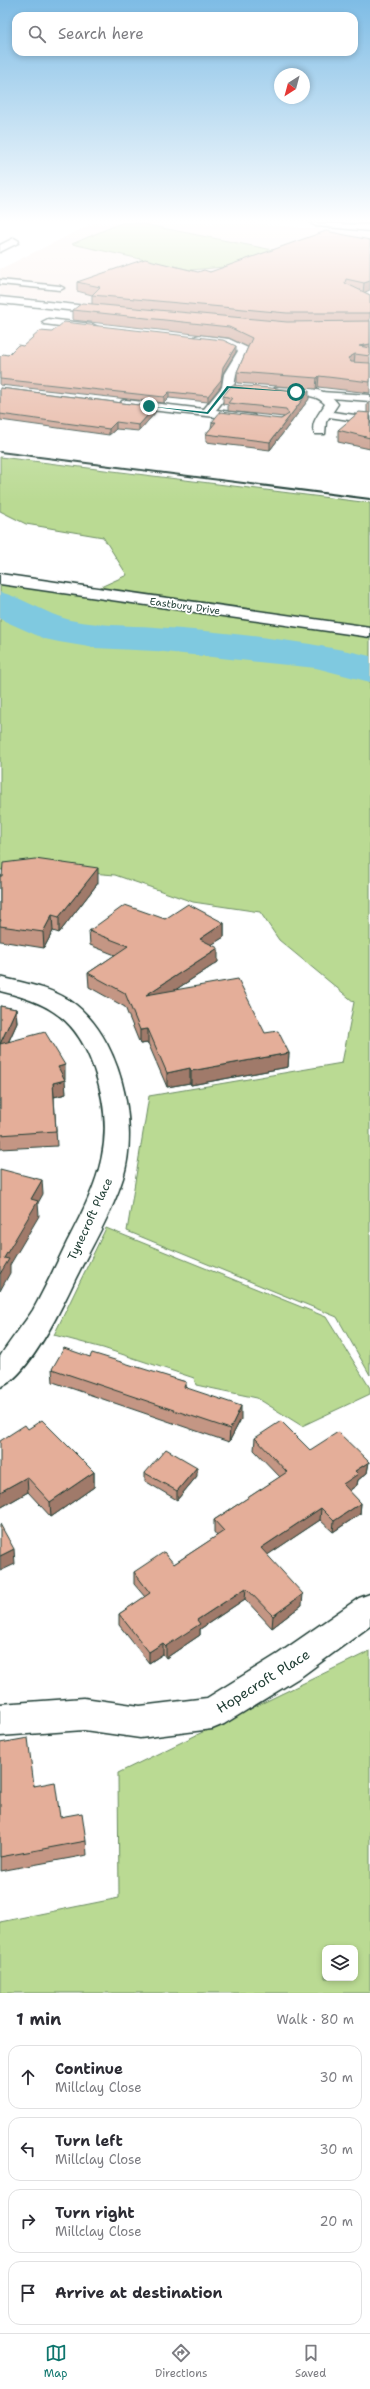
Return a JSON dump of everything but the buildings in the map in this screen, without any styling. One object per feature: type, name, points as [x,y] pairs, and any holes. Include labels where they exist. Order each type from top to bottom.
[{"type":"street","points":[[48,322],[104,328]]},
{"type":"street","points":[[188,337],[225,341],[244,349],[243,355],[230,374],[228,387],[208,413]]},
{"type":"street","points":[[228,387],[243,388]]},
{"type":"street","points":[[266,390],[320,395],[329,400],[328,409],[320,422],[320,431]]},
{"type":"street","points":[[116,402],[260,419]]},
{"type":"street","name":"Eastbury Drive","points":[[0,579],[370,632]]},
{"type":"street","name":"Tynecroft Place","points":[[0,984],[28,991],[61,1005],[84,1025],[99,1050],[111,1084],[117,1127],[113,1168],[96,1211],[28,1339],[0,1376]]},
{"type":"street","name":"Hopecroft Place","points":[[0,1720],[84,1714],[140,1722],[212,1713],[290,1665],[370,1608]]},
{"type":"lane","points":[[320,395],[370,398]]},
{"type":"lane","points":[[328,409],[355,407]]},
{"type":"lane","points":[[328,409],[370,420]]},
{"type":"shaded area","points":[[209,316],[370,316],[370,321],[229,318]]},
{"type":"green space","points":[[0,457],[370,503],[370,1375],[337,1317],[127,1231],[149,1096],[342,1063],[354,1002],[279,940],[260,912],[193,902],[115,875],[91,873],[56,864],[0,870],[0,584],[81,596],[127,575],[103,537],[26,524],[0,511]]},
{"type":"green space","points":[[106,1228],[326,1317],[370,1388],[370,1394],[302,1426],[257,1398],[196,1385],[194,1378],[103,1348],[54,1335]]},
{"type":"green space","points":[[370,1651],[370,1993],[0,1993],[0,1922],[119,1898],[118,1773]]},
{"type":"waterway","points":[[0,604],[59,630],[95,636],[155,639],[316,656],[370,669]]},
{"type":"railway","points":[[0,452],[370,499]]},
{"type":"route","points":[[149,406],[208,413],[228,387],[296,392]]}]
